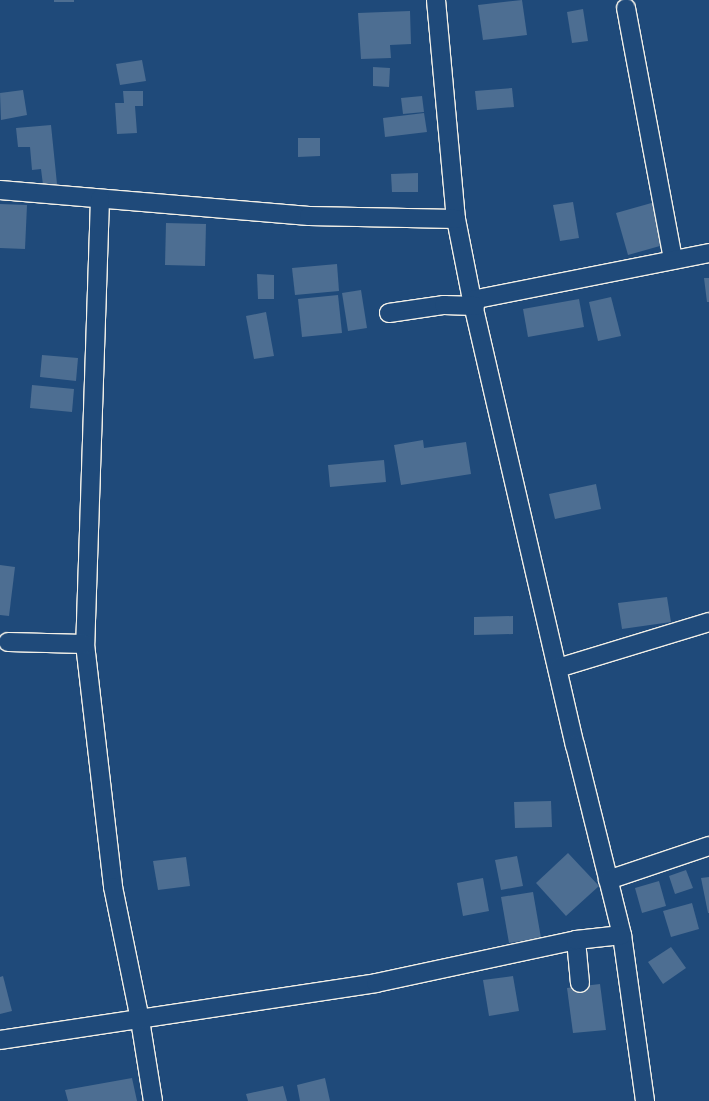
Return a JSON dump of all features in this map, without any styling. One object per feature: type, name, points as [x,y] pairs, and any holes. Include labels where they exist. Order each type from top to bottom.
[{"type":"street","points":[[436,0],[456,220],[473,303],[608,880],[622,934],[646,1101]]},
{"type":"street","points":[[626,8],[673,260]]},
{"type":"street","points":[[0,190],[309,216],[456,220]]},
{"type":"street","points":[[100,199],[85,644],[113,887],[140,1020],[153,1101]]},
{"type":"street","points":[[389,313],[444,305],[473,303],[709,253]]},
{"type":"street","points":[[558,668],[709,622]]},
{"type":"street","points":[[8,642],[85,644]]},
{"type":"street","points":[[608,880],[709,846]]},
{"type":"street","points":[[0,1040],[140,1020],[376,983],[576,940],[622,934]]},
{"type":"street","points":[[576,940],[580,983]]},
{"type":"building","points":[[54,0],[74,0],[74,2],[54,2]]},
{"type":"building","points":[[522,0],[527,35],[483,40],[478,5]]},
{"type":"building","points":[[583,9],[588,41],[572,43],[567,12]]},
{"type":"building","points":[[410,11],[411,44],[390,45],[391,58],[361,59],[358,13]]},
{"type":"building","points":[[142,60],[146,81],[120,85],[116,64]]},
{"type":"building","points":[[373,67],[390,68],[389,87],[373,86]]},
{"type":"building","points":[[512,88],[514,107],[477,110],[475,91]]},
{"type":"building","points":[[23,90],[27,115],[1,120],[0,93]]},
{"type":"building","points":[[123,91],[143,91],[143,106],[135,106],[137,133],[117,134],[115,103],[124,103]]},
{"type":"building","points":[[422,96],[424,112],[403,114],[401,98]]},
{"type":"building","points":[[424,113],[427,132],[385,137],[383,118]]},
{"type":"building","points":[[51,125],[57,184],[43,185],[41,169],[32,170],[30,147],[18,147],[16,128]]},
{"type":"building","points":[[298,138],[320,138],[320,156],[298,157]]},
{"type":"building","points":[[418,173],[418,192],[392,192],[391,174]]},
{"type":"building","points":[[573,202],[579,238],[560,241],[553,205]]},
{"type":"building","points":[[655,202],[667,244],[628,255],[616,213]]},
{"type":"building","points":[[0,204],[27,205],[25,249],[0,248]]},
{"type":"building","points":[[166,223],[206,224],[205,266],[165,265]]},
{"type":"building","points":[[337,264],[339,291],[295,295],[292,268]]},
{"type":"building","points":[[257,274],[274,275],[274,299],[258,299]]},
{"type":"building","points":[[704,278],[709,278],[709,302],[707,302]]},
{"type":"building","points":[[361,290],[367,328],[348,331],[342,293]]},
{"type":"building","points":[[338,295],[342,333],[302,337],[298,299]]},
{"type":"building","points":[[611,297],[621,336],[598,341],[589,302]]},
{"type":"building","points":[[579,299],[584,327],[528,337],[523,309]]},
{"type":"building","points":[[266,312],[274,356],[254,359],[246,316]]},
{"type":"building","points":[[42,355],[78,358],[76,381],[40,377]]},
{"type":"building","points":[[32,385],[74,389],[72,412],[30,408]]},
{"type":"building","points":[[423,440],[424,448],[466,442],[471,474],[401,485],[394,445]]},
{"type":"building","points":[[384,460],[386,482],[330,487],[328,465]]},
{"type":"building","points":[[596,484],[601,509],[555,519],[549,494]]},
{"type":"building","points":[[0,565],[15,567],[9,616],[0,615]]},
{"type":"building","points":[[667,597],[671,622],[622,629],[618,603]]},
{"type":"building","points":[[513,616],[513,634],[474,635],[474,617]]},
{"type":"building","points":[[551,801],[552,827],[515,828],[514,802]]},
{"type":"building","points":[[568,853],[599,886],[566,916],[536,883]]},
{"type":"building","points":[[517,856],[523,886],[501,890],[495,860]]},
{"type":"building","points":[[186,857],[190,886],[158,890],[153,861]]},
{"type":"building","points":[[686,870],[693,888],[675,894],[669,876]]},
{"type":"building","points":[[709,877],[709,913],[708,913],[701,878]]},
{"type":"building","points":[[483,878],[489,911],[463,916],[457,883]]},
{"type":"building","points":[[659,881],[666,906],[642,913],[635,888]]},
{"type":"building","points":[[533,892],[541,938],[509,943],[501,897]]},
{"type":"building","points":[[692,903],[699,929],[671,937],[663,911]]},
{"type":"building","points":[[671,947],[686,968],[663,984],[648,962]]},
{"type":"building","points":[[3,976],[12,1011],[0,1014],[0,977]]},
{"type":"building","points":[[513,976],[519,1011],[489,1016],[483,980]]},
{"type":"building","points":[[600,984],[606,1030],[573,1033],[567,988]]},
{"type":"building","points":[[132,1078],[137,1101],[68,1101],[65,1090]]},
{"type":"building","points":[[325,1078],[330,1101],[300,1101],[297,1085]]},
{"type":"building","points":[[283,1086],[287,1101],[248,1101],[246,1094]]}]
